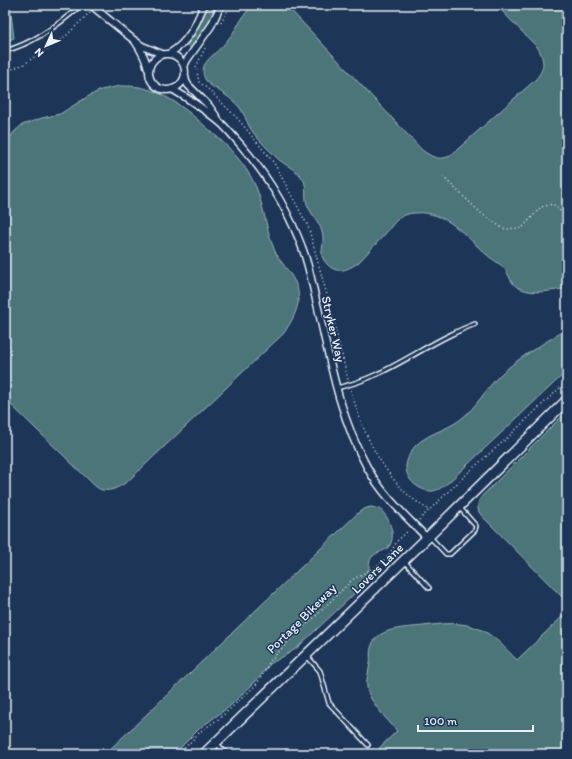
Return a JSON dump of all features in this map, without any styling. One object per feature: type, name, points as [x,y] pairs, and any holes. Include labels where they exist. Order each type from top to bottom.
[{"type":"street","points":[[170,54],[180,47],[192,32],[204,5]]},
{"type":"street","points":[[184,66],[211,26],[221,5]]},
{"type":"street","points":[[92,6],[135,42],[162,54]]},
{"type":"street","points":[[135,42],[143,53],[148,71]]},
{"type":"street","points":[[148,71],[152,60],[156,56],[162,54],[170,54],[179,58],[184,66]]},
{"type":"street","name":"Stryker Way","points":[[184,66],[186,82],[213,110],[221,123]]},
{"type":"street","name":"Stryker Way","points":[[148,71],[151,82],[155,86],[160,89],[172,89],[221,123],[245,149],[268,179],[284,207],[303,250],[336,388],[342,409],[358,448],[376,482],[392,502],[428,537]]},
{"type":"street","points":[[172,89],[178,87],[185,76]]},
{"type":"street","name":"Lovers Lane","points":[[204,754],[459,507],[567,400]]},
{"type":"lane","points":[[5,51],[27,43],[44,33],[70,15],[81,5]]},
{"type":"lane","points":[[336,388],[370,378],[389,369],[450,334],[475,324]]},
{"type":"lane","points":[[428,537],[446,554],[450,554],[475,530],[476,526],[459,507]]},
{"type":"lane","points":[[403,561],[429,588]]},
{"type":"lane","points":[[306,655],[320,671],[329,704],[368,745]]},
{"type":"lane","points":[[216,742],[227,754]]},
{"type":"path","points":[[5,72],[24,64],[65,37],[92,6]]},
{"type":"path","points":[[443,177],[482,214],[504,230],[522,228],[541,207],[553,204],[567,220]]},
{"type":"path","points":[[426,512],[567,381]]},
{"type":"path","name":"Portage Bikeway","points":[[179,754],[201,731],[220,718],[255,686],[270,661],[289,640],[316,616],[352,580],[383,561],[391,552],[397,541],[405,533]]},
{"type":"green space","points":[[5,5],[10,5],[14,38],[7,41],[5,28]]},
{"type":"green space","points":[[208,5],[218,5],[191,49],[187,45],[194,36]]},
{"type":"green space","points":[[252,5],[286,5],[422,150],[432,156],[442,158],[450,156],[535,80],[541,72],[543,61],[538,48],[496,5],[567,5],[567,288],[536,292],[519,288],[513,284],[503,267],[488,256],[462,232],[446,220],[426,213],[410,214],[398,219],[359,262],[351,267],[339,270],[327,264],[322,256],[323,239],[321,228],[307,204],[303,179],[297,172],[278,159],[265,146],[249,126],[240,108],[209,84],[204,76],[203,69],[205,64],[230,38]]},
{"type":"green space","points":[[120,86],[135,86],[146,89],[158,93],[173,101],[200,121],[221,140],[241,162],[252,178],[256,187],[274,249],[290,273],[298,289],[298,302],[297,309],[284,333],[127,482],[115,489],[101,490],[95,486],[5,399],[5,145],[14,132],[22,125],[60,114],[101,90]]},
{"type":"green space","points":[[567,329],[567,371],[449,482],[439,489],[428,491],[419,488],[411,481],[407,472],[407,461],[412,450],[422,440],[449,427],[461,419],[472,409],[496,379],[509,367]]},
{"type":"green space","points":[[567,411],[567,602],[482,516],[478,505],[480,498]]},
{"type":"green space","points":[[370,507],[379,509],[386,516],[392,531],[392,541],[390,545],[370,559],[368,581],[298,647],[270,664],[257,680],[230,706],[200,728],[174,754],[105,754],[359,512]]},
{"type":"green space","points":[[567,612],[567,754],[385,754],[379,748],[397,731],[375,704],[368,692],[367,687],[371,647],[375,639],[380,635],[401,628],[444,624],[464,624],[483,630],[517,660]]}]
